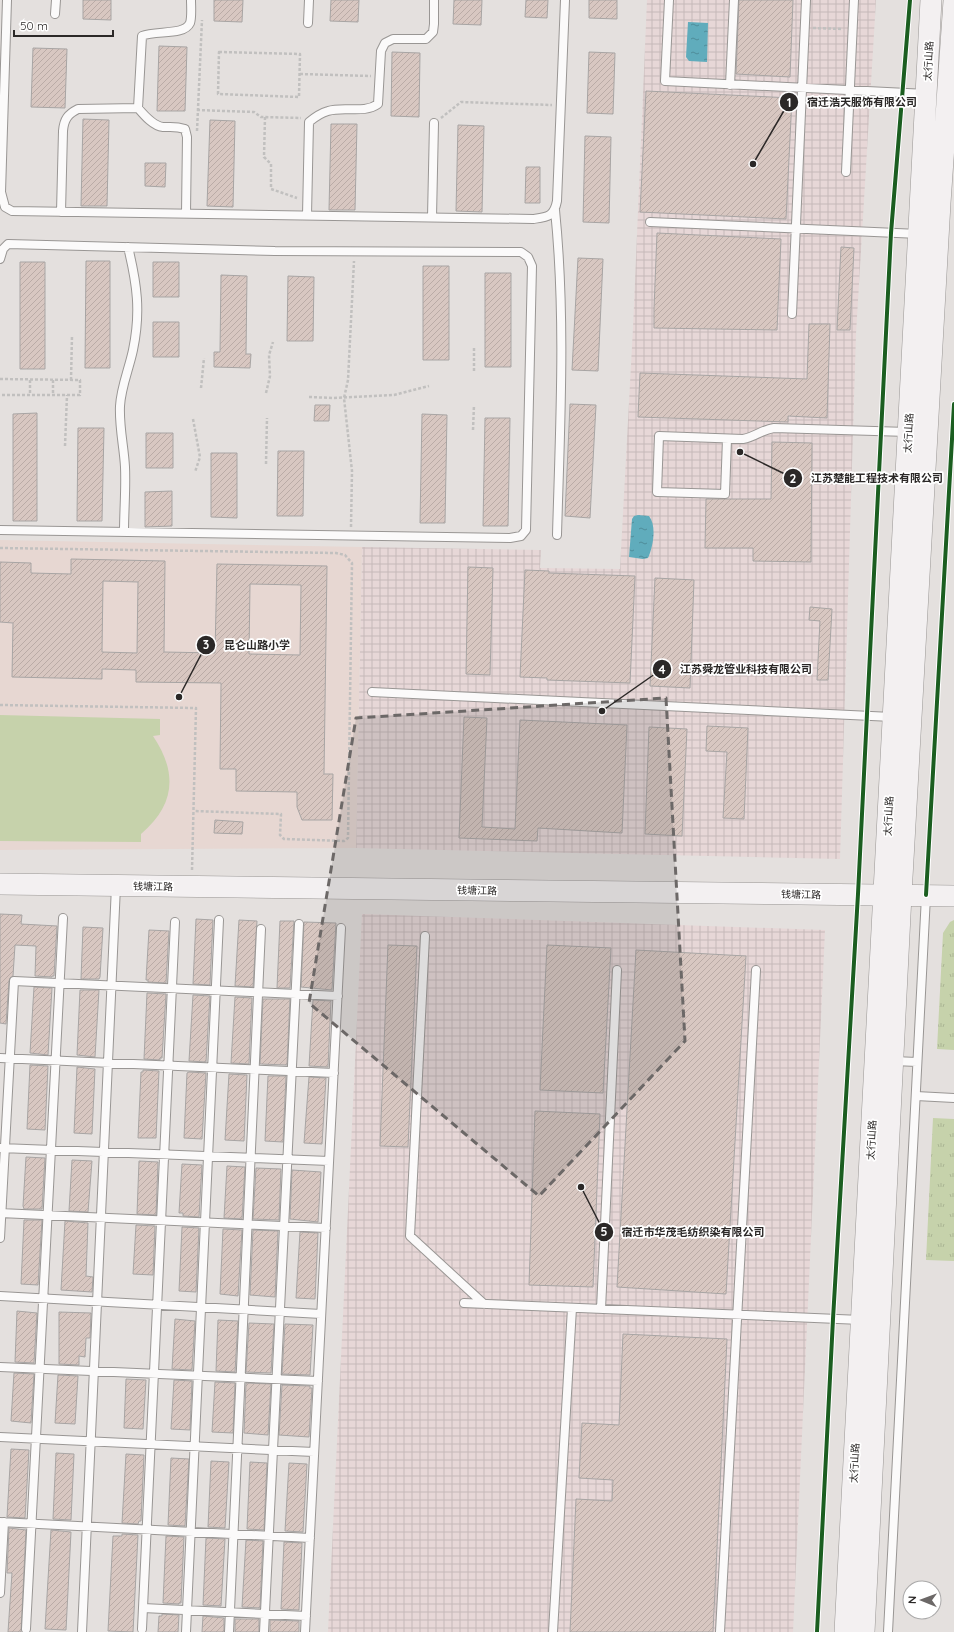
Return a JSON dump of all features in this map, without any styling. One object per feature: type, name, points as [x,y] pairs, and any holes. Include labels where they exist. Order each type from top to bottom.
[{"type":"street","name":"太行山路","points":[[928,234],[943,203],[931,0]]},
{"type":"street","name":"太行山路","points":[[864,1632],[871,1320],[928,234],[937,95],[954,0]]},
{"type":"street","name":"钱塘江路","points":[[0,884],[954,896]]},
{"type":"street","name":"太行山路","points":[[845,1632],[893,1061],[893,895]]},
{"type":"lane","points":[[7,0],[3,67],[1,192],[5,207],[12,211],[533,219],[550,216],[555,210]]},
{"type":"lane","points":[[55,14],[56,0]]},
{"type":"lane","points":[[186,213],[187,137],[185,129],[176,126],[161,127],[145,117],[138,108],[142,36],[159,32],[178,32],[186,29],[190,22],[191,0]]},
{"type":"lane","points":[[308,23],[309,0]]},
{"type":"lane","points":[[307,215],[309,122],[318,115],[329,110],[372,108],[378,104],[381,51],[385,43],[394,39],[426,39],[433,32],[434,0]]},
{"type":"lane","points":[[557,535],[562,386],[560,252],[555,210],[557,201],[565,0]]},
{"type":"lane","points":[[669,0],[665,81],[937,95]]},
{"type":"lane","points":[[730,85],[734,0]]},
{"type":"lane","points":[[792,314],[806,0]]},
{"type":"lane","points":[[846,172],[854,0]]},
{"type":"lane","points":[[61,212],[64,121],[78,108],[138,108]]},
{"type":"lane","points":[[432,217],[434,123]]},
{"type":"lane","points":[[650,222],[928,234]]},
{"type":"lane","points":[[0,258],[3,250],[8,244],[354,251],[520,252],[528,257],[532,266],[526,530],[521,536],[510,538],[0,530]]},
{"type":"lane","points":[[124,532],[125,467],[120,420],[120,405],[133,348],[139,309],[136,278],[128,247]]},
{"type":"lane","points":[[726,439],[725,494],[656,492],[660,436],[742,439],[751,438],[764,430],[774,428],[918,432]]},
{"type":"lane","points":[[372,692],[902,717]]},
{"type":"lane","points":[[82,1632],[116,885]]},
{"type":"lane","points":[[888,1632],[926,895]]},
{"type":"lane","points":[[26,1629],[63,918]]},
{"type":"lane","points":[[186,1632],[219,920]]},
{"type":"lane","points":[[142,1629],[175,922]]},
{"type":"lane","points":[[264,1632],[299,924]]},
{"type":"lane","points":[[305,1632],[341,928]]},
{"type":"lane","points":[[229,1632],[261,929]]},
{"type":"lane","points":[[425,936],[410,1236],[484,1304]]},
{"type":"lane","points":[[601,1309],[618,970]]},
{"type":"lane","points":[[720,1632],[756,970]]},
{"type":"lane","points":[[0,1238],[2,1148],[10,1058],[14,981],[338,996]]},
{"type":"lane","points":[[0,1058],[334,1073]]},
{"type":"lane","points":[[893,1061],[918,1062]]},
{"type":"lane","points":[[916,1096],[954,1098]]},
{"type":"lane","points":[[2,1148],[329,1161]]},
{"type":"lane","points":[[1,1213],[326,1228]]},
{"type":"lane","points":[[0,1296],[321,1314]]},
{"type":"lane","points":[[464,1303],[871,1320]]},
{"type":"lane","points":[[553,1632],[572,1308]]},
{"type":"lane","points":[[0,1367],[318,1381]]},
{"type":"lane","points":[[0,1437],[314,1452]]},
{"type":"lane","points":[[0,1593],[2,1522],[310,1538]]},
{"type":"lane","points":[[143,1608],[306,1616]]},
{"type":"path","points":[[197,132],[197,110],[202,45],[202,15]]},
{"type":"path","points":[[805,28],[852,30]]},
{"type":"path","points":[[219,52],[300,54],[300,74],[299,97],[218,94],[219,52]]},
{"type":"path","points":[[300,74],[380,77]]},
{"type":"path","points":[[434,123],[461,102],[561,105]]},
{"type":"path","points":[[197,110],[254,112],[260,117],[301,118],[301,125]]},
{"type":"path","points":[[265,117],[264,157],[271,164],[271,189],[299,199],[300,192]]},
{"type":"path","points":[[351,535],[352,471],[344,398],[348,380],[354,251]]},
{"type":"path","points":[[71,380],[72,336]]},
{"type":"path","points":[[266,393],[270,376],[269,355],[273,342]]},
{"type":"path","points":[[474,348],[474,372]]},
{"type":"path","points":[[201,388],[204,358]]},
{"type":"path","points":[[0,379],[80,380],[80,395],[0,395]]},
{"type":"path","points":[[30,380],[30,395]]},
{"type":"path","points":[[53,380],[53,395]]},
{"type":"path","points":[[309,397],[344,398],[394,395],[429,386]]},
{"type":"path","points":[[65,446],[66,395]]},
{"type":"path","points":[[473,430],[474,405]]},
{"type":"path","points":[[266,464],[267,418]]},
{"type":"path","points":[[193,419],[200,456],[195,472]]},
{"type":"path","points":[[0,548],[336,553],[345,555],[352,563],[348,838],[344,841],[284,839],[280,835],[281,814],[194,811]]},
{"type":"path","points":[[0,705],[196,708],[192,886]]},
{"type":"highlighted area","points":[[666,698],[685,1041],[539,1196],[309,1003],[356,718]]},
{"type":"shaded area","points":[[647,0],[876,0],[856,334],[840,859],[356,848],[362,547],[541,550],[540,568],[620,569],[633,328]]},
{"type":"shaded area","points":[[0,540],[362,547],[356,848],[0,850]]},
{"type":"shaded area","points":[[362,914],[825,930],[793,1632],[328,1632]]},
{"type":"green space","points":[[0,715],[160,719],[160,735],[153,736],[166,763],[169,776],[169,788],[161,812],[141,834],[141,842],[0,841]]},
{"type":"green space","points":[[954,920],[954,1050],[937,1049],[943,933],[950,922]]},
{"type":"green space","points":[[933,1118],[954,1119],[954,1261],[926,1260]]},
{"type":"water","points":[[688,22],[708,23],[707,62],[689,61],[686,57]]},
{"type":"water","points":[[634,516],[649,516],[654,531],[648,558],[643,559],[629,557],[632,519]]},
{"type":"building","points":[[83,0],[111,0],[111,20],[83,19]]},
{"type":"building","points":[[214,0],[243,0],[242,22],[214,21]]},
{"type":"building","points":[[331,0],[359,0],[358,22],[330,21]]},
{"type":"building","points":[[454,0],[482,0],[481,25],[453,24]]},
{"type":"building","points":[[526,0],[548,0],[547,18],[525,17]]},
{"type":"building","points":[[589,0],[617,0],[617,19],[589,18]]},
{"type":"building","points":[[739,0],[793,0],[790,77],[736,74]]},
{"type":"building","points":[[159,46],[187,47],[185,111],[157,111]]},
{"type":"building","points":[[33,48],[67,49],[65,108],[31,107]]},
{"type":"building","points":[[392,52],[420,53],[419,117],[391,116]]},
{"type":"building","points":[[589,52],[615,53],[613,114],[587,113]]},
{"type":"building","points":[[646,91],[792,98],[786,219],[640,212]]},
{"type":"building","points":[[83,119],[109,120],[107,206],[81,206]]},
{"type":"building","points":[[210,120],[235,121],[233,207],[207,206]]},
{"type":"building","points":[[331,124],[357,124],[355,210],[329,210]]},
{"type":"building","points":[[458,125],[484,126],[482,212],[456,211]]},
{"type":"building","points":[[585,136],[611,137],[609,223],[583,222]]},
{"type":"building","points":[[145,163],[166,163],[165,187],[145,186]]},
{"type":"building","points":[[526,167],[540,167],[540,203],[525,203]]},
{"type":"building","points":[[657,233],[781,239],[777,330],[654,328]]},
{"type":"building","points":[[841,247],[854,248],[850,330],[837,330]]},
{"type":"building","points":[[578,258],[603,259],[598,371],[572,370]]},
{"type":"building","points":[[86,261],[110,261],[110,368],[85,368]]},
{"type":"building","points":[[20,262],[45,262],[45,369],[20,369]]},
{"type":"building","points":[[153,262],[179,262],[179,297],[153,297]]},
{"type":"building","points":[[423,266],[449,266],[449,360],[423,360]]},
{"type":"building","points":[[485,273],[511,273],[511,367],[485,367]]},
{"type":"building","points":[[221,275],[247,276],[246,354],[251,354],[250,368],[214,367],[214,352],[220,352]]},
{"type":"building","points":[[288,276],[314,277],[313,341],[287,341]]},
{"type":"building","points":[[153,322],[179,322],[179,357],[153,357]]},
{"type":"building","points":[[809,324],[830,324],[827,418],[788,416],[788,422],[638,417],[640,373],[807,379]]},
{"type":"building","points":[[570,404],[596,405],[590,518],[565,516]]},
{"type":"building","points":[[315,405],[330,405],[329,421],[314,421]]},
{"type":"building","points":[[37,413],[37,521],[13,521],[13,414]]},
{"type":"building","points":[[422,414],[447,415],[445,523],[420,523]]},
{"type":"building","points":[[485,418],[510,418],[508,526],[483,526]]},
{"type":"building","points":[[78,428],[104,428],[102,521],[77,521]]},
{"type":"building","points":[[146,433],[173,433],[173,468],[146,468]]},
{"type":"building","points":[[772,442],[812,443],[811,562],[753,561],[753,548],[705,548],[706,499],[771,499]]},
{"type":"building","points":[[278,451],[304,451],[303,516],[277,516]]},
{"type":"building","points":[[211,453],[237,453],[237,518],[211,517]]},
{"type":"building","points":[[172,491],[172,526],[145,527],[145,492]]},
{"type":"building","points":[[71,559],[165,561],[164,652],[215,653],[217,564],[327,566],[324,774],[333,774],[332,820],[302,820],[297,807],[297,792],[236,791],[236,769],[220,769],[221,683],[136,682],[136,670],[102,669],[102,679],[12,677],[13,623],[0,622],[0,562],[31,563],[31,573],[71,574]],"holes":[[[103,581],[138,582],[137,653],[102,652]],[[250,584],[301,585],[300,655],[249,654]]]},
{"type":"building","points":[[468,567],[493,568],[490,675],[466,674]]},
{"type":"building","points":[[525,570],[549,571],[549,573],[635,576],[630,683],[547,680],[547,678],[520,677]]},
{"type":"building","points":[[655,578],[694,580],[690,688],[650,686]]},
{"type":"building","points":[[810,607],[832,609],[828,680],[817,680],[820,621],[809,620]]},
{"type":"building","points":[[464,717],[487,718],[482,827],[515,829],[520,720],[627,725],[622,833],[538,828],[537,841],[459,838]]},
{"type":"building","points":[[707,726],[748,728],[744,819],[723,818],[727,752],[706,751]]},
{"type":"building","points":[[649,727],[687,729],[682,836],[645,834]]},
{"type":"building","points":[[215,820],[243,822],[242,834],[214,833]]},
{"type":"building","points":[[0,914],[22,915],[21,924],[57,926],[54,976],[52,977],[35,976],[36,946],[15,945],[13,976],[9,981],[6,1024],[0,1023]]},
{"type":"building","points":[[196,919],[213,920],[210,985],[193,984]]},
{"type":"building","points":[[239,920],[257,921],[253,987],[235,986]]},
{"type":"building","points":[[280,921],[294,921],[290,988],[277,988]]},
{"type":"building","points":[[304,922],[336,923],[332,990],[301,987]]},
{"type":"building","points":[[83,927],[103,928],[99,979],[81,979]]},
{"type":"building","points":[[149,930],[169,931],[166,983],[148,982],[148,980],[146,980]]},
{"type":"building","points":[[388,945],[417,946],[408,1147],[380,1146]]},
{"type":"building","points":[[547,945],[611,948],[603,1093],[540,1090]]},
{"type":"building","points":[[636,950],[746,956],[726,1294],[617,1287]]},
{"type":"building","points":[[34,987],[52,988],[48,1055],[30,1053]]},
{"type":"building","points":[[80,990],[99,990],[95,1057],[77,1055]]},
{"type":"building","points":[[147,993],[166,994],[162,1058],[160,1058],[160,1060],[144,1059]]},
{"type":"building","points":[[193,995],[210,996],[206,1062],[189,1061]]},
{"type":"building","points":[[235,997],[252,998],[249,1064],[231,1063]]},
{"type":"building","points":[[263,999],[290,999],[287,1065],[260,1064]]},
{"type":"building","points":[[313,1000],[331,1001],[328,1067],[309,1066]]},
{"type":"building","points":[[30,1065],[48,1066],[45,1130],[27,1129]]},
{"type":"building","points":[[77,1067],[95,1069],[92,1134],[74,1133]]},
{"type":"building","points":[[143,1070],[159,1071],[156,1138],[138,1138],[141,1072],[143,1072]]},
{"type":"building","points":[[187,1073],[206,1073],[202,1139],[184,1138]]},
{"type":"building","points":[[229,1074],[247,1075],[244,1141],[225,1140]]},
{"type":"building","points":[[268,1076],[286,1076],[283,1142],[265,1141]]},
{"type":"building","points":[[309,1077],[326,1078],[322,1144],[304,1143]]},
{"type":"building","points":[[535,1111],[600,1114],[593,1287],[529,1285]]},
{"type":"building","points":[[26,1157],[45,1158],[42,1209],[24,1209],[23,1206]]},
{"type":"building","points":[[72,1160],[92,1161],[88,1212],[69,1211]]},
{"type":"building","points":[[139,1161],[158,1162],[156,1215],[137,1214]]},
{"type":"building","points":[[182,1164],[202,1165],[199,1217],[183,1216],[183,1213],[179,1213]]},
{"type":"building","points":[[227,1166],[245,1167],[242,1219],[224,1218]]},
{"type":"building","points":[[256,1168],[281,1169],[279,1220],[253,1219]]},
{"type":"building","points":[[292,1170],[321,1172],[318,1222],[290,1219]]},
{"type":"building","points":[[24,1220],[42,1220],[38,1285],[21,1284]]},
{"type":"building","points":[[65,1221],[88,1223],[86,1276],[93,1277],[92,1292],[61,1290]]},
{"type":"building","points":[[136,1225],[155,1226],[153,1275],[133,1274]]},
{"type":"building","points":[[182,1227],[199,1228],[196,1292],[179,1291]]},
{"type":"building","points":[[223,1229],[242,1230],[238,1296],[220,1294]]},
{"type":"building","points":[[253,1230],[278,1231],[275,1297],[250,1295]]},
{"type":"building","points":[[300,1232],[318,1233],[315,1299],[296,1298]]},
{"type":"building","points":[[17,1311],[37,1313],[34,1363],[15,1362]]},
{"type":"building","points":[[59,1312],[91,1313],[90,1338],[86,1338],[85,1357],[79,1356],[79,1365],[59,1364]]},
{"type":"building","points":[[175,1319],[195,1321],[192,1370],[172,1369]]},
{"type":"building","points":[[218,1320],[238,1321],[235,1372],[216,1371]]},
{"type":"building","points":[[249,1323],[274,1324],[271,1373],[246,1372]]},
{"type":"building","points":[[285,1324],[313,1325],[310,1375],[282,1374]]},
{"type":"building","points":[[623,1334],[727,1339],[713,1632],[570,1632],[576,1499],[612,1501],[613,1480],[579,1478],[582,1423],[619,1425]]},
{"type":"building","points":[[14,1373],[34,1374],[31,1423],[11,1421]]},
{"type":"building","points":[[58,1375],[78,1376],[75,1424],[55,1423]]},
{"type":"building","points":[[126,1379],[146,1380],[143,1429],[124,1428]]},
{"type":"building","points":[[174,1380],[192,1381],[190,1430],[171,1429]]},
{"type":"building","points":[[215,1382],[235,1383],[233,1433],[212,1432]]},
{"type":"building","points":[[246,1383],[271,1384],[268,1435],[244,1433]]},
{"type":"building","points":[[282,1385],[310,1386],[310,1388],[312,1388],[309,1437],[279,1435]]},
{"type":"building","points":[[11,1449],[29,1450],[25,1518],[7,1517]]},
{"type":"building","points":[[56,1453],[74,1454],[71,1520],[53,1519]]},
{"type":"building","points":[[126,1454],[144,1455],[141,1521],[139,1521],[138,1524],[122,1523]]},
{"type":"building","points":[[171,1458],[189,1459],[185,1526],[168,1525]]},
{"type":"building","points":[[211,1461],[229,1462],[225,1528],[208,1527]]},
{"type":"building","points":[[250,1462],[267,1463],[264,1530],[247,1529]]},
{"type":"building","points":[[289,1463],[307,1464],[303,1532],[285,1531]]},
{"type":"building","points":[[9,1528],[26,1530],[21,1632],[8,1632],[12,1573],[7,1573]]},
{"type":"building","points":[[51,1530],[71,1532],[66,1630],[45,1629]]},
{"type":"building","points":[[122,1534],[138,1535],[133,1632],[108,1631],[113,1536],[122,1536]]},
{"type":"building","points":[[166,1536],[184,1537],[181,1603],[179,1604],[163,1603]]},
{"type":"building","points":[[206,1538],[225,1539],[221,1606],[203,1605]]},
{"type":"building","points":[[246,1540],[263,1541],[260,1608],[242,1607]]},
{"type":"building","points":[[284,1542],[302,1543],[299,1610],[281,1609]]},
{"type":"building","points":[[162,1614],[179,1615],[178,1632],[158,1632],[159,1616],[162,1616]]},
{"type":"building","points":[[203,1616],[224,1618],[224,1632],[202,1632]]},
{"type":"building","points":[[235,1619],[259,1619],[259,1632],[235,1632]]},
{"type":"building","points":[[270,1620],[299,1621],[299,1632],[270,1632]]},
{"type":"cycle path","points":[[817,1632],[833,1319],[858,894],[891,233],[910,0]]},
{"type":"cycle path","points":[[926,895],[954,404]]},
{"type":"place","name":"宿迁浩天服饰有限公司","points":[[753,164]]},
{"type":"place","name":"江苏楚能工程技术有限公司","points":[[740,452]]},
{"type":"place","name":"昆仑山路小学","points":[[179,697]]},
{"type":"place","name":"江苏舜龙管业科技有限公司","points":[[602,711]]},
{"type":"place","name":"宿迁市华茂毛纺织染有限公司","points":[[581,1187]]}]
